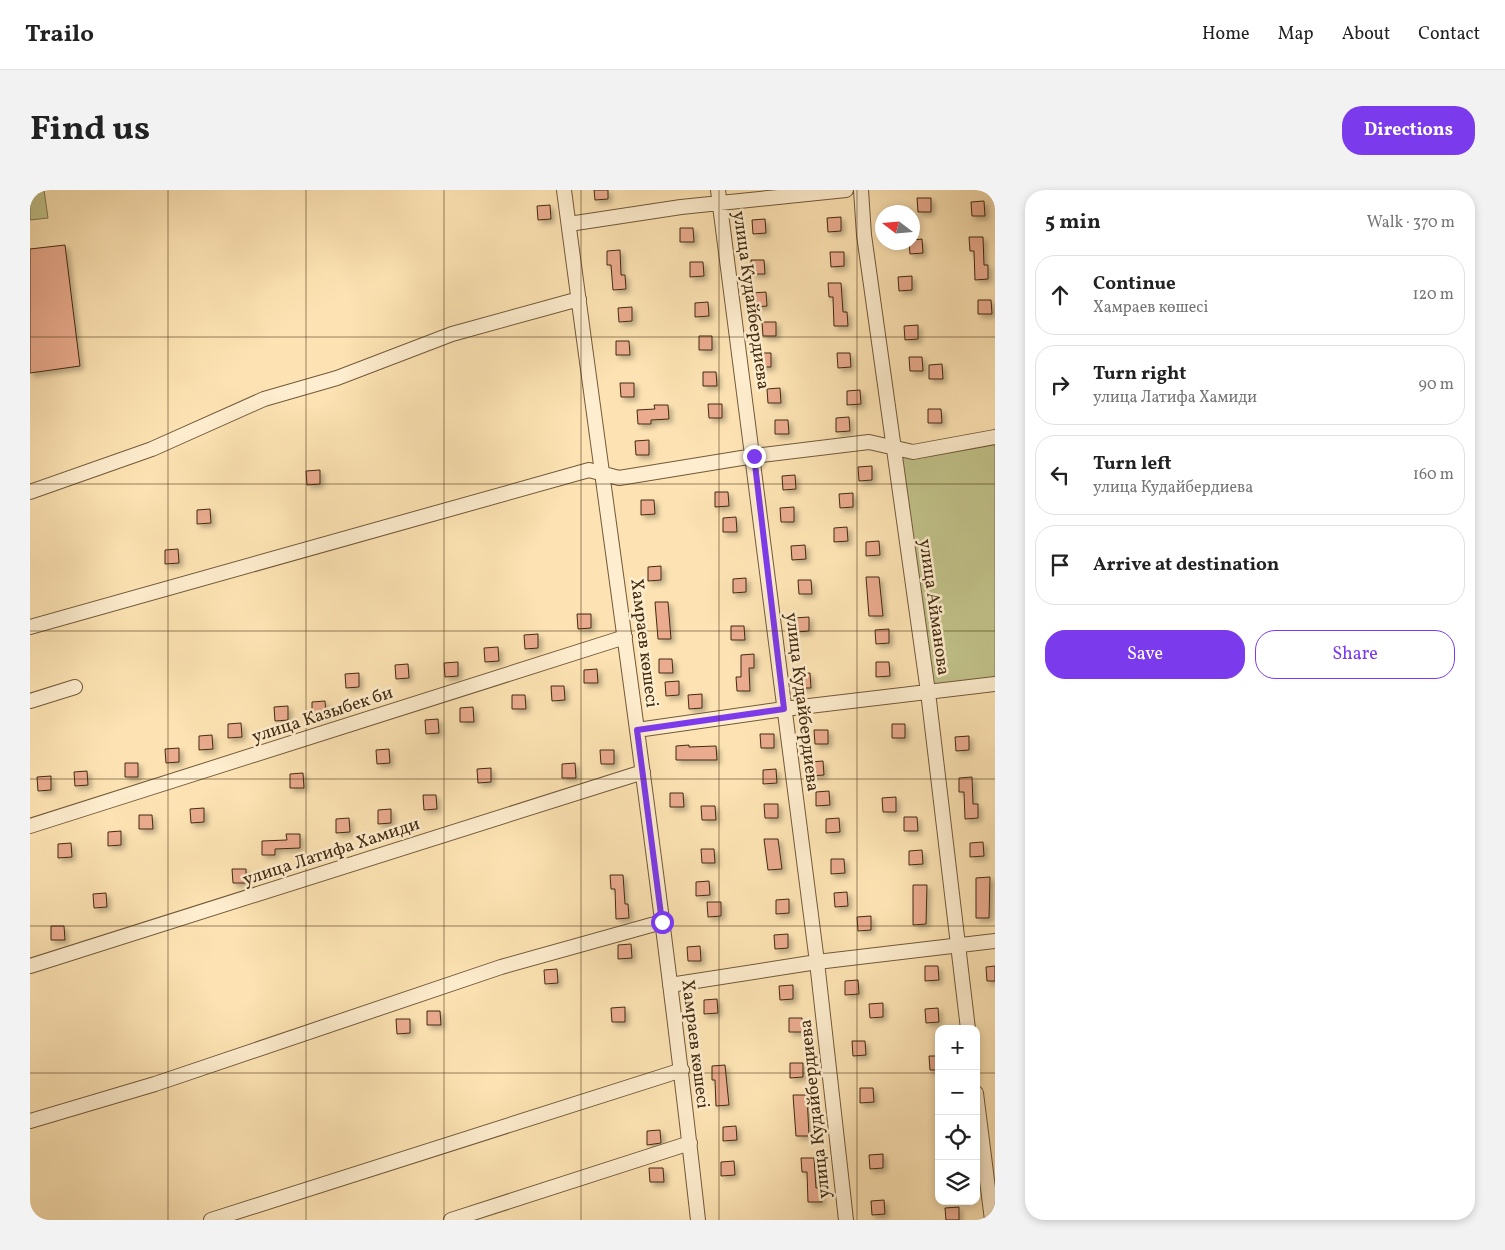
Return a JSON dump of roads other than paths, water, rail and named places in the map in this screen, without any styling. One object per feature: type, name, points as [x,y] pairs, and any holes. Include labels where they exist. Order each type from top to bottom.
[{"type":"street","name":"Хамраев көшесі","points":[[564,190],[604,474],[682,1070],[698,1220]]},
{"type":"street","name":"улица Кудайбердиева","points":[[718,190],[754,456],[817,962],[846,1220]]},
{"type":"street","points":[[569,224],[681,208],[846,190]]},
{"type":"street","name":"улица Айманова","points":[[861,190],[864,235],[928,692],[968,1025]]},
{"type":"street","points":[[30,492],[152,449],[264,399],[337,378],[452,334],[579,299]]},
{"type":"street","points":[[30,627],[589,470],[619,478],[754,456],[870,442],[913,452],[995,437]]},
{"type":"street","name":"улица Казыбек би","points":[[30,826],[625,637]]},
{"type":"street","points":[[637,730],[784,709],[995,684]]},
{"type":"street","points":[[30,701],[75,687]]},
{"type":"street","name":"улица Латифа Хамиди","points":[[30,966],[643,772]]},
{"type":"street","points":[[30,1121],[154,1084],[501,967],[662,922]]},
{"type":"street","points":[[670,985],[817,962],[995,941]]},
{"type":"street","points":[[211,1220],[682,1070]]},
{"type":"street","points":[[979,1115],[992,1220]]},
{"type":"street","points":[[451,1220],[690,1143]]}]
